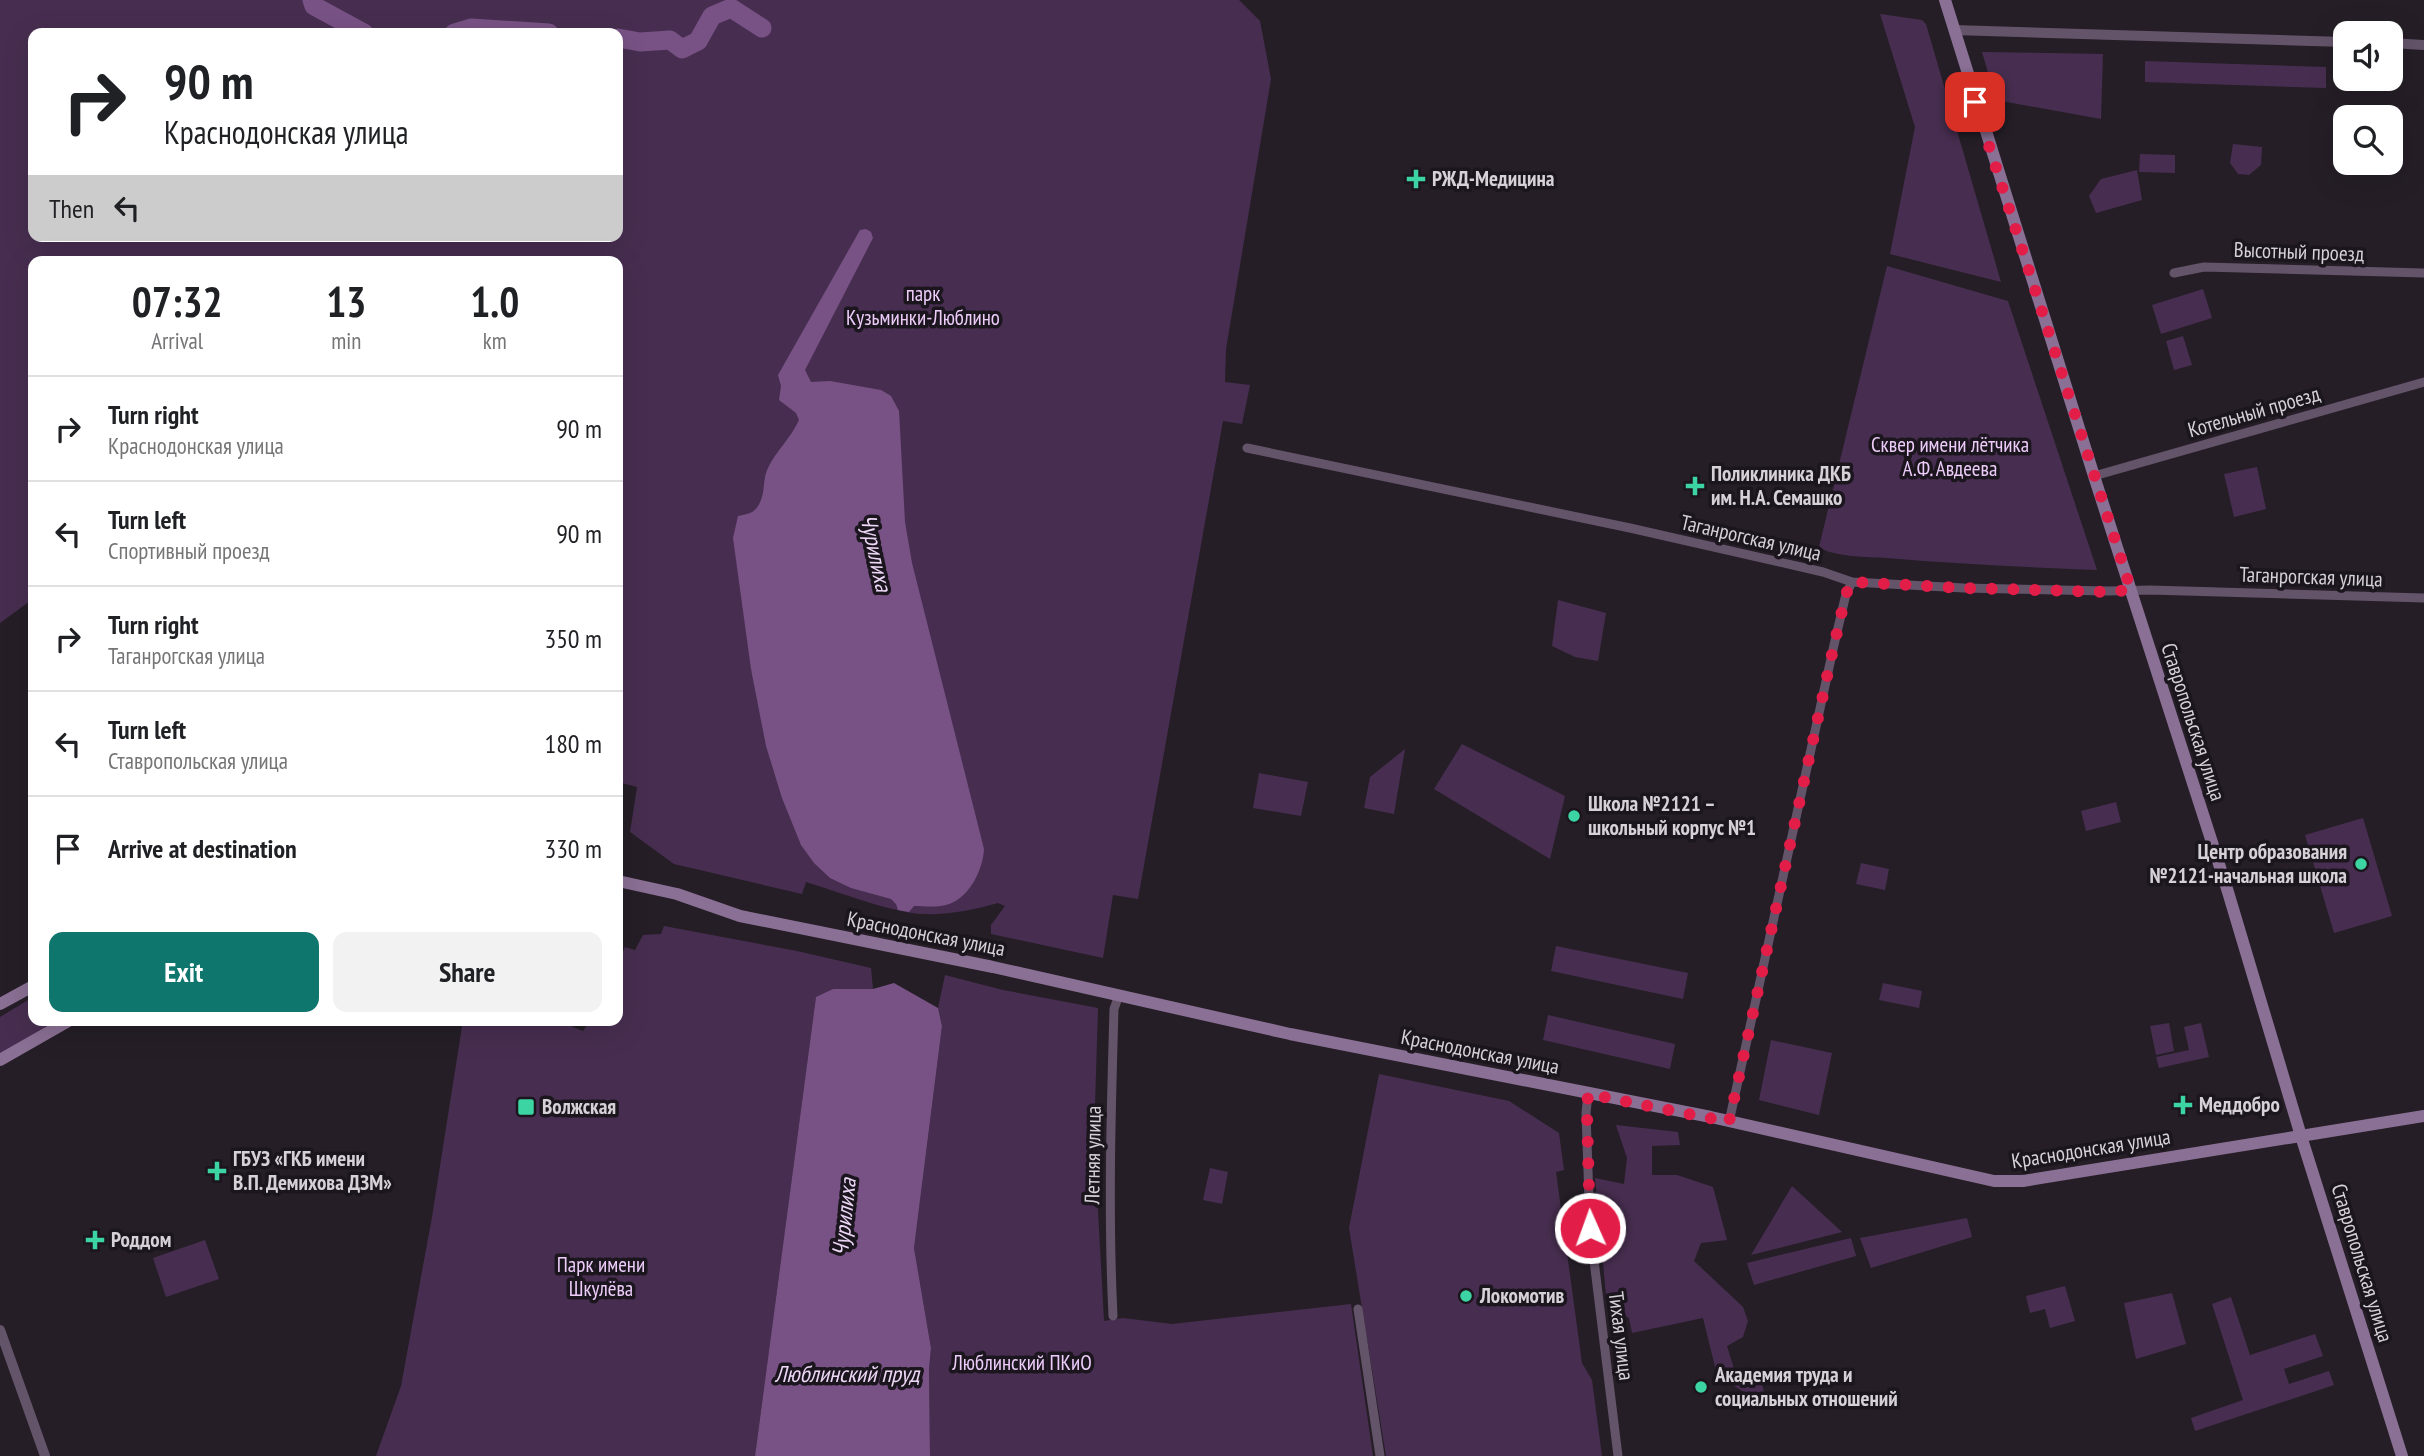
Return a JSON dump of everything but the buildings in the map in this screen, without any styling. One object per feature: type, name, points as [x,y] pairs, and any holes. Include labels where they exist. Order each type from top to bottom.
[{"type":"main road","name":"Ставропольская улица","points":[[1945,0],[2228,892],[2301,1136],[2402,1456]]},
{"type":"main road","name":"Краснодонская улица","points":[[623,882],[677,894],[740,916],[1119,995],[1290,1034],[1729,1122],[2008,1182],[2424,1116]]},
{"type":"main road","points":[[0,1004],[28,989]]},
{"type":"main road","points":[[0,1059],[59,1026]]},
{"type":"street","points":[[1954,30],[2333,42]]},
{"type":"street","points":[[2403,44],[2424,45]]},
{"type":"street","name":"Высотный проезд","points":[[2174,273],[2204,267],[2424,273]]},
{"type":"street","name":"Котельный проезд","points":[[2094,476],[2424,382]]},
{"type":"street","name":"Таганрогская улица","points":[[1247,448],[1630,528],[1797,566],[1852,582],[1964,588],[2424,598]]},
{"type":"street","points":[[1729,1122],[1834,645],[1846,594],[1852,582]]},
{"type":"street","name":"Летняя улица","points":[[1112,1316],[1109,1238],[1111,1104],[1114,1009],[1119,995]]},
{"type":"street","name":"Тихая улица","points":[[1588,1094],[1590,1228],[1618,1456]]},
{"type":"street","points":[[1358,1309],[1380,1456]]},
{"type":"street","points":[[0,1330],[45,1456]]},
{"type":"green space","name":"парк Кузьминки-Люблино","points":[[0,0],[1239,0],[1260,21],[1271,79],[1226,349],[1225,382],[1250,385],[1242,424],[1223,421],[1138,899],[1113,895],[1103,958],[991,934],[991,925],[1005,906],[998,903],[961,912],[922,914],[880,906],[806,882],[802,894],[674,864],[630,832],[637,787],[623,783],[623,256],[28,256],[28,603],[0,623]]},
{"type":"green space","points":[[1880,14],[1922,20],[1926,24],[2001,282],[1890,254],[1915,127]]},
{"type":"green space","points":[[1982,52],[2103,54],[2101,119],[1996,100]]},
{"type":"green space","points":[[2145,61],[2326,67],[2326,88],[2145,82]]},
{"type":"green space","points":[[2233,144],[2262,147],[2261,165],[2249,175],[2238,174],[2230,163]]},
{"type":"green space","points":[[2140,154],[2175,155],[2175,173],[2139,172]]},
{"type":"green space","points":[[2137,170],[2142,200],[2096,213],[2089,196],[2101,179]]},
{"type":"green space","name":"Сквер имени лётчика А.Ф. Авдеева","points":[[1887,266],[2008,301],[2097,570],[1861,557],[1833,553],[1819,547]]},
{"type":"green space","points":[[2203,289],[2212,318],[2161,334],[2152,305]]},
{"type":"green space","points":[[2183,336],[2192,365],[2174,370],[2166,341]]},
{"type":"green space","points":[[2257,467],[2266,509],[2234,517],[2224,474]]},
{"type":"green space","points":[[1558,600],[1606,613],[1598,661],[1575,657],[1552,646]]},
{"type":"green space","points":[[1462,744],[1565,796],[1550,859],[1434,789]]},
{"type":"green space","points":[[1405,749],[1394,814],[1364,808],[1370,777]]},
{"type":"green space","points":[[1259,773],[1308,782],[1301,816],[1253,808]]},
{"type":"green space","points":[[2116,802],[2121,822],[2086,831],[2081,811]]},
{"type":"green space","points":[[2363,818],[2392,916],[2334,933],[2305,835]]},
{"type":"green space","points":[[1861,863],[1889,869],[1885,890],[1856,884]]},
{"type":"green space","name":"Парк имени Шкулёва","points":[[664,926],[871,968],[873,989],[833,989],[816,998],[755,1456],[376,1456],[401,1386],[432,1217],[462,1026],[571,1026],[583,1031],[586,1026],[623,1026],[623,952],[625,947],[635,950],[643,935],[661,934]]},
{"type":"green space","points":[[1556,946],[1688,973],[1683,999],[1551,971]]},
{"type":"green space","name":"Люблинский ПКиО","points":[[945,975],[1003,990],[1098,1008],[1094,1137],[1104,1321],[1123,1318],[1172,1324],[1351,1304],[1373,1456],[930,1456],[931,1348],[914,1248],[942,1026],[938,1008]]},
{"type":"green space","points":[[1883,983],[1922,991],[1919,1008],[1879,1000]]},
{"type":"green space","points":[[28,1000],[28,1026],[47,1026],[0,1055],[0,1017]]},
{"type":"green space","points":[[1548,1015],[1675,1044],[1670,1069],[1543,1040]]},
{"type":"green space","points":[[2169,1023],[2174,1051],[2156,1055],[2150,1026]]},
{"type":"green space","points":[[2201,1023],[2209,1057],[2159,1068],[2156,1057],[2189,1050],[2184,1027]]},
{"type":"green space","points":[[1771,1040],[1832,1053],[1819,1115],[1759,1100]]},
{"type":"green space","name":"Локомотив","points":[[1379,1074],[1509,1101],[1559,1133],[1564,1170],[1556,1172],[1582,1363],[1592,1380],[1602,1456],[1386,1456],[1349,1228]]},
{"type":"green space","points":[[1616,1125],[1678,1132],[1680,1145],[1652,1146],[1652,1175],[1677,1175],[1713,1187],[1727,1240],[1701,1243],[1694,1261],[1743,1307],[1748,1321],[1743,1337],[1727,1346],[1734,1369],[1758,1368],[1764,1392],[1759,1396],[1747,1394],[1717,1375],[1703,1318],[1632,1333],[1629,1318],[1607,1305],[1595,1178],[1624,1184],[1627,1158]]},
{"type":"green space","points":[[1210,1168],[1228,1172],[1222,1204],[1203,1200]]},
{"type":"green space","points":[[1792,1186],[1842,1232],[1751,1255]]},
{"type":"green space","points":[[1967,1218],[1972,1237],[1871,1268],[1860,1238]]},
{"type":"green space","points":[[1851,1238],[1856,1256],[1754,1285],[1747,1263]]},
{"type":"green space","points":[[205,1240],[219,1279],[166,1297],[153,1258]]},
{"type":"green space","points":[[2065,1286],[2075,1321],[2050,1328],[2045,1309],[2030,1313],[2026,1296]]},
{"type":"green space","points":[[2172,1293],[2186,1344],[2136,1359],[2124,1303]]},
{"type":"green space","points":[[2231,1297],[2250,1355],[2315,1334],[2323,1356],[2284,1369],[2289,1384],[2329,1371],[2334,1385],[2195,1431],[2191,1418],[2243,1400],[2212,1304]]},
{"type":"water","points":[[860,230],[871,232],[873,238],[805,370],[811,382],[830,381],[881,390],[891,396],[899,411],[905,522],[912,563],[984,849],[978,873],[963,895],[945,905],[914,906],[909,912],[898,910],[891,899],[851,888],[830,878],[814,863],[801,845],[782,798],[766,746],[751,669],[733,538],[738,516],[752,512],[758,506],[768,468],[799,420],[796,413],[779,400],[781,386],[778,375]]},
{"type":"water","name":"Люблинский пруд","points":[[894,983],[938,1008],[942,1026],[914,1248],[931,1348],[930,1456],[755,1456],[816,997],[833,989],[873,989]]},
{"type":"waterway","name":"Чурилиха","points":[[312,0],[314,6],[355,28]]},
{"type":"waterway","name":"Чурилиха","points":[[623,39],[640,42],[670,40],[682,49],[698,41],[712,16],[731,8],[762,28]]},
{"type":"place","name":"РЖД-Медицина","points":[[1416,179]]},
{"type":"place","name":"Поликлиника ДКБ им. Н.А. Семашко","points":[[1695,486]]},
{"type":"place","name":"Школа №2121 – школьный корпус №1","points":[[1574,816]]},
{"type":"place","name":"Центр образования №2121-начальная школа","points":[[2361,864]]},
{"type":"place","name":"Меддобро","points":[[2183,1105]]},
{"type":"place","name":"Волжская","points":[[526,1107]]},
{"type":"place","name":"ГБУЗ «ГКБ имени В.П. Демихова ДЗМ»","points":[[217,1171]]},
{"type":"place","name":"Роддом","points":[[95,1240]]},
{"type":"place","name":"Локомотив","points":[[1466,1296]]},
{"type":"place","name":"Академия труда и социальных отношений","points":[[1701,1387]]},
{"type":"route","points":[[1590,1228],[1588,1094],[1729,1122],[1834,645],[1846,594],[1852,582],[1964,588],[2108,592],[2131,590],[1975,102]]}]
